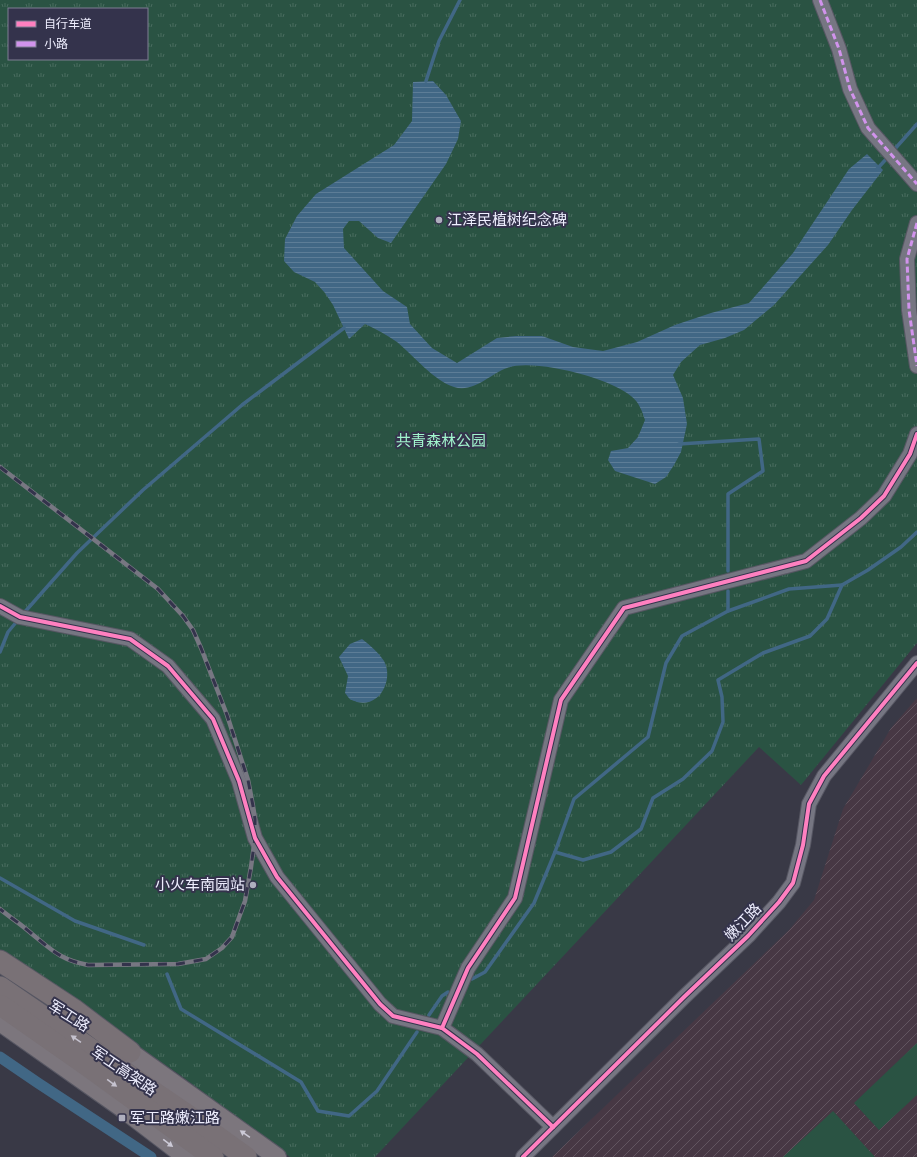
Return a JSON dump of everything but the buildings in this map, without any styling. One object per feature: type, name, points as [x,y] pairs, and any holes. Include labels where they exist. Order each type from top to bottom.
[{"type":"highway","points":[[0,961],[73,1010],[130,1052]]},
{"type":"highway","name":"军工高架路","points":[[0,988],[189,1116],[246,1157]]},
{"type":"highway","name":"军工高架路","points":[[0,1005],[86,1064],[213,1157]]},
{"type":"highway","points":[[0,1015],[46,1044],[97,1090]]},
{"type":"main road","name":"军工路","points":[[0,970],[66,1015],[130,1052],[277,1157]]},
{"type":"main road","points":[[0,1022],[97,1090],[186,1157]]},
{"type":"street","points":[[820,0],[839,49],[850,89],[868,128],[917,184]]},
{"type":"street","points":[[917,223],[907,259],[909,310],[917,366]]},
{"type":"street","points":[[442,1028],[468,968],[515,898],[560,700],[624,608],[806,561],[861,518],[884,496],[910,454],[917,434]]},
{"type":"street","points":[[0,606],[20,617],[130,639],[168,666],[213,719],[239,781],[255,838],[278,877],[380,1004],[393,1016],[442,1028],[477,1054],[553,1127]]},
{"type":"street","name":"嫩江路","points":[[523,1157],[684,997],[748,936],[794,883],[804,845],[809,804],[824,776],[917,663]]},
{"type":"shaded area","points":[[917,698],[917,1157],[552,1157],[789,930],[814,900],[843,809],[891,728]]},
{"type":"green space","name":"共青森林公园","points":[[0,0],[917,0],[917,643],[801,785],[759,747],[375,1157],[290,1157],[180,1075],[0,952]]},
{"type":"green space","points":[[917,1043],[917,1095],[879,1130],[854,1103]]},
{"type":"green space","points":[[833,1111],[875,1157],[783,1157]]},
{"type":"water","points":[[433,81],[446,95],[461,121],[458,139],[446,164],[391,243],[378,238],[359,221],[349,221],[343,229],[344,248],[383,291],[407,307],[410,324],[432,348],[457,363],[497,338],[516,336],[542,336],[573,347],[603,351],[637,342],[675,325],[711,313],[749,303],[793,253],[849,169],[867,154],[883,170],[852,210],[828,245],[774,305],[744,330],[725,338],[700,345],[681,362],[673,375],[683,398],[687,424],[681,452],[666,477],[655,484],[615,471],[608,460],[611,451],[628,448],[638,437],[645,420],[636,401],[621,389],[571,372],[534,366],[507,368],[482,382],[468,387],[461,388],[446,384],[431,373],[397,342],[365,324],[349,339],[333,305],[325,293],[315,282],[294,272],[284,261],[285,239],[297,216],[316,194],[394,145],[412,121],[413,82]]},
{"type":"water","points":[[362,639],[374,649],[384,661],[387,668],[386,683],[383,690],[372,701],[365,703],[351,700],[345,693],[348,676],[339,657],[350,644]]},
{"type":"waterway","points":[[426,81],[439,41],[460,0]]},
{"type":"waterway","points":[[893,151],[917,124]]},
{"type":"waterway","points":[[877,169],[889,156]]},
{"type":"waterway","points":[[23,614],[77,553],[143,490],[242,405],[344,328]]},
{"type":"waterway","points":[[679,444],[759,439],[763,471],[728,494],[728,571]]},
{"type":"waterway","points":[[555,852],[583,860],[611,852],[641,829],[653,798],[683,779],[712,751],[723,722],[722,697],[718,680],[763,653],[810,636],[827,619],[842,585],[868,570],[901,547],[917,532]]},
{"type":"waterway","points":[[728,611],[789,589],[842,585]]},
{"type":"waterway","points":[[472,979],[485,972],[534,903],[555,852],[574,799],[648,737],[666,663],[682,636],[728,611],[728,591]]},
{"type":"waterway","points":[[0,652],[8,632],[18,620]]},
{"type":"waterway","points":[[0,878],[75,921],[144,945]]},
{"type":"waterway","points":[[167,974],[181,1009],[301,1082],[318,1111],[349,1116],[377,1091],[417,1032]]},
{"type":"waterway","points":[[429,1015],[442,996],[448,992]]},
{"type":"waterway","points":[[0,1057],[151,1157]]},
{"type":"railway","points":[[0,467],[158,589],[183,616],[193,630],[227,715],[248,780],[255,819],[255,838],[245,901],[232,937],[222,948],[206,959],[178,964],[88,965],[79,963],[52,950],[0,909]]},
{"type":"marked path","points":[[820,0],[839,49],[850,89],[868,128],[917,184]]},
{"type":"marked path","points":[[917,223],[907,259],[909,310],[917,366]]},
{"type":"cycle path","points":[[442,1028],[468,968],[515,898],[561,700],[624,608],[806,561],[861,518],[884,496],[910,454],[917,434]]},
{"type":"cycle path","points":[[0,606],[20,617],[130,639],[168,666],[213,719],[239,781],[255,838],[277,877],[380,1004],[393,1016],[442,1028],[477,1054],[553,1127]]},
{"type":"cycle path","points":[[523,1157],[684,997],[748,936],[779,902],[793,883],[803,845],[809,804],[824,776],[917,663]]},
{"type":"place","name":"江泽民植树纪念碑","points":[[439,220]]},
{"type":"place","name":"小火车南园站","points":[[253,885]]},
{"type":"place","name":"军工路嫩江路","points":[[122,1118]]}]
